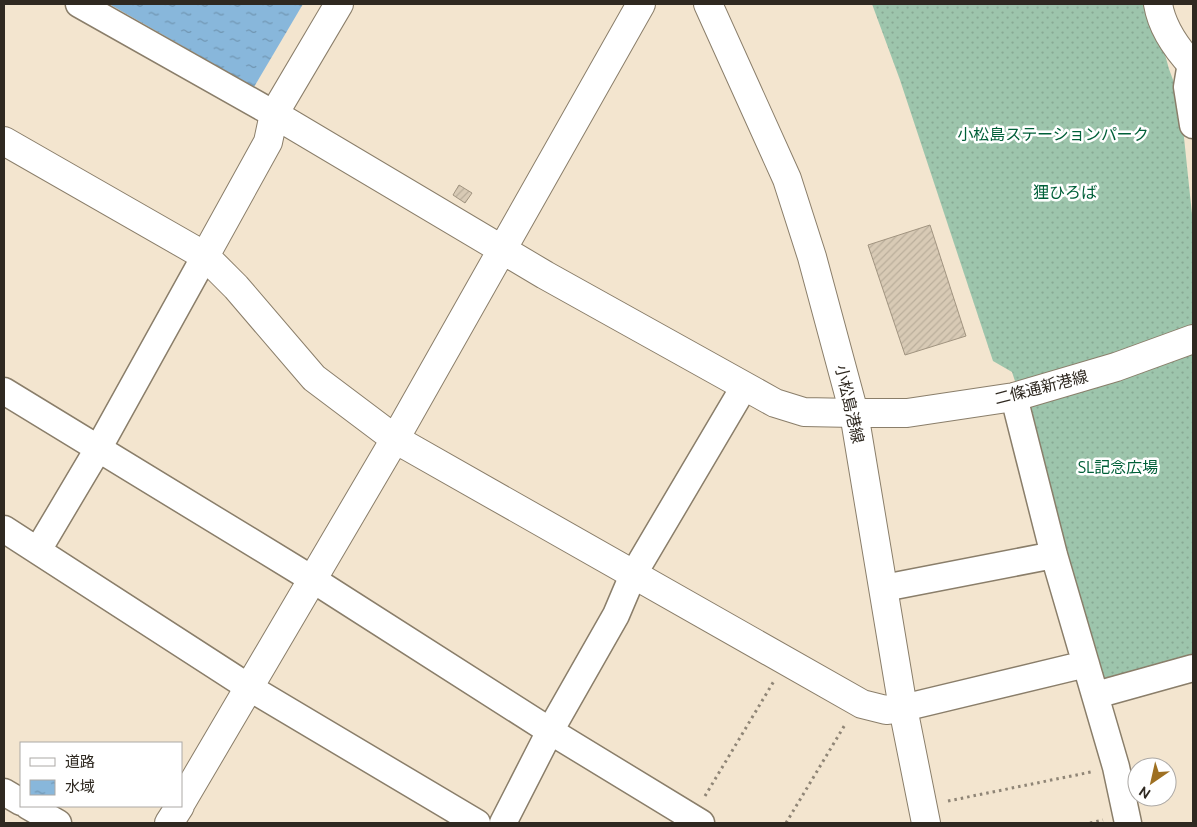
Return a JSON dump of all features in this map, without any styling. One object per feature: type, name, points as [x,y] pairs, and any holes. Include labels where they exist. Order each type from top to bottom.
[{"type":"street","points":[[79,4],[274,114]]},
{"type":"street","points":[[38,550],[98,449],[268,142],[274,114],[339,4]]},
{"type":"street","points":[[182,801],[395,439],[501,248],[641,4]]},
{"type":"street","name":"小松島港線","points":[[708,4],[787,179],[812,257],[854,413],[903,708],[924,815]]},
{"type":"street","points":[[1158,4],[1160,18],[1173,42],[1192,64],[1187,87],[1193,125]]},
{"type":"street","name":"二條通新港線","points":[[274,114],[501,248],[744,387],[775,403],[804,412],[907,412],[1014,397],[1116,367],[1193,339]]},
{"type":"street","points":[[4,141],[205,256],[236,287],[314,378],[395,439],[855,700],[886,710],[903,708],[1086,664]]},
{"type":"street","points":[[503,823],[550,731],[616,615],[634,574],[744,387]]},
{"type":"street","points":[[4,391],[312,578],[550,731],[697,821]]},
{"type":"street","points":[[1014,397],[1054,555],[1116,767],[1128,823]]},
{"type":"street","points":[[4,529],[250,688],[477,823]]},
{"type":"street","points":[[884,588],[1054,555]]},
{"type":"street","points":[[1096,695],[1193,668]]},
{"type":"street","points":[[4,792],[20,801]]},
{"type":"street","points":[[30,807],[58,823]]},
{"type":"street","points":[[169,823],[178,807]]},
{"type":"path","points":[[697,821],[786,661]]},
{"type":"path","points":[[786,823],[851,714],[855,700]]},
{"type":"path","points":[[924,815],[1116,767]]},
{"type":"green space","name":"小松島ステーションパーク","points":[[872,4],[1151,4],[1169,69],[1180,99],[1193,224],[1193,656],[1106,681],[1096,671],[1031,430],[1012,372],[993,361],[900,80]]},
{"type":"water","points":[[109,4],[303,4],[254,87]]},
{"type":"building","points":[[459,185],[472,193],[465,203],[453,195]]},
{"type":"building","points":[[930,225],[966,336],[905,355],[868,245]]},
{"type":"park label","name":"狸ひろば","points":[[1065,192]]},
{"type":"park label","name":"SL記念広場","points":[[1118,467]]}]
